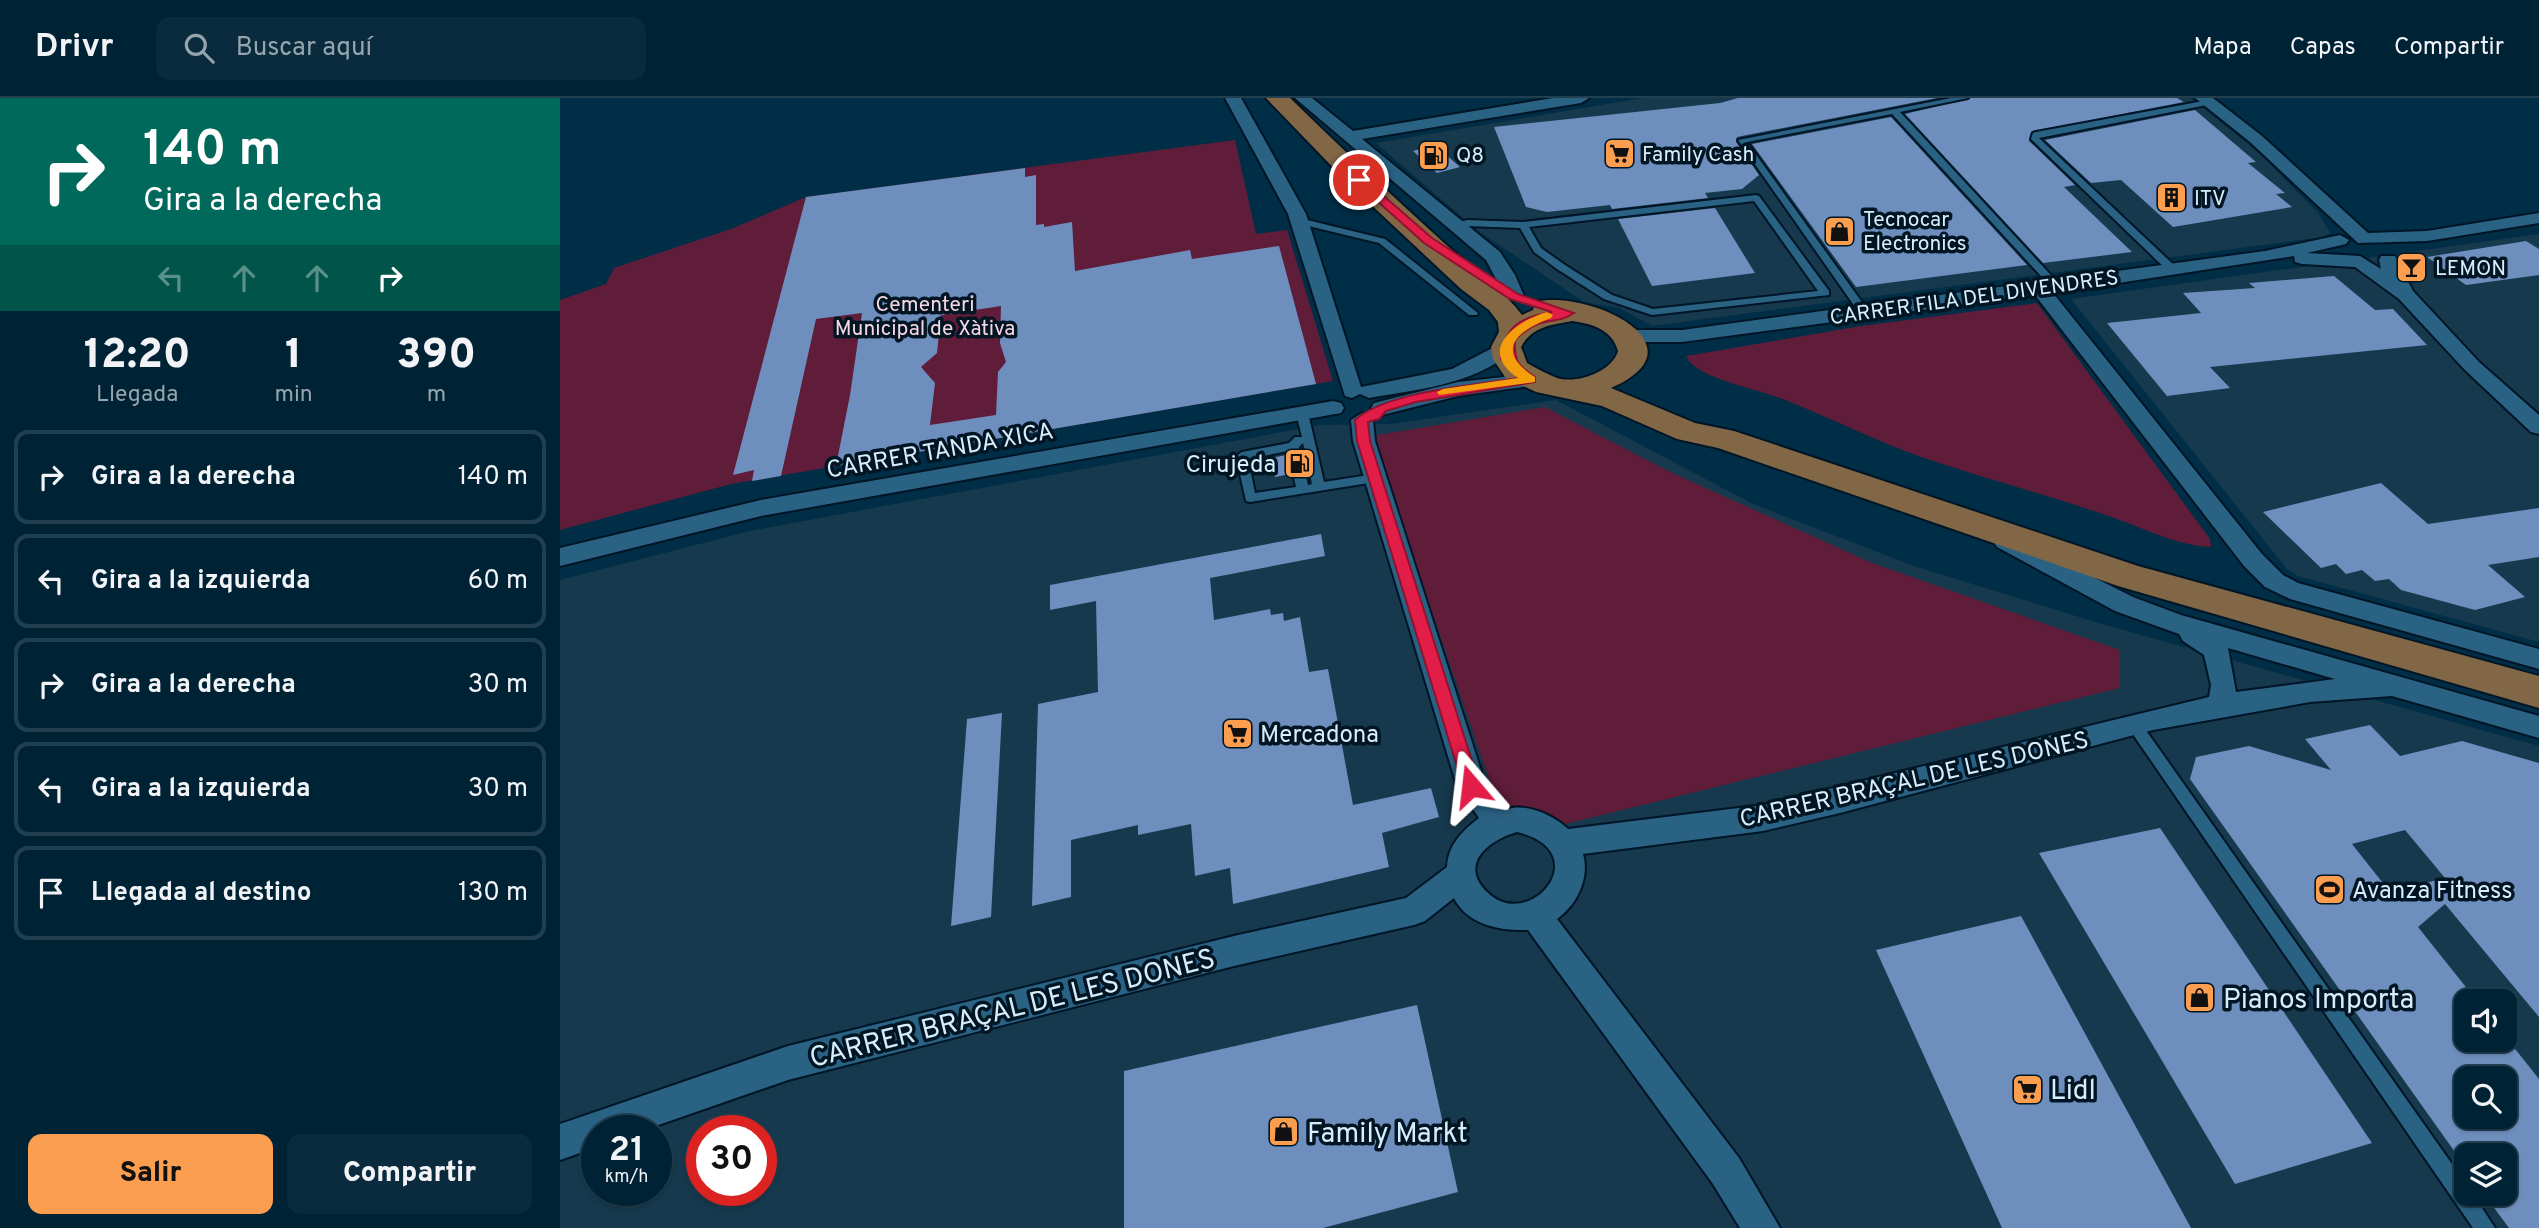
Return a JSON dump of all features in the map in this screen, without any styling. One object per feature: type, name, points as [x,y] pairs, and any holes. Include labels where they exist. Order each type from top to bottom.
[{"type":"main road","points":[[1277,98],[1359,180],[1499,304],[1512,322],[1508,359],[1516,370],[1530,380],[1611,398],[1688,432],[1723,438],[2131,577],[2539,692]]},
{"type":"main road","points":[[1428,241],[1514,296],[1569,313],[1604,319],[1628,350],[1651,392],[1695,416],[1723,438]]},
{"type":"main road","points":[[1510,339],[1537,318],[1569,313]]},
{"type":"main road","points":[[1566,388],[1609,380],[1628,350]]},
{"type":"street","points":[[1233,98],[1298,218],[1366,402],[1364,441],[1471,786],[1499,822]]},
{"type":"street","points":[[1303,98],[1352,136],[1493,256],[1506,275],[1514,296]]},
{"type":"street","points":[[1352,136],[1581,98]]},
{"type":"street","points":[[2206,100],[2256,139],[2348,235],[2385,248],[2393,276],[2406,295],[2472,366],[2539,427]]},
{"type":"street","name":"CARRER FILA DEL DIVENDRES","points":[[1628,350],[1682,336],[2265,257],[2348,235],[2427,236],[2539,218]]},
{"type":"street","points":[[2348,235],[2337,243],[2339,251],[2360,262],[2406,295]]},
{"type":"street","name":"CARRER FILA DEL DIVENDRES","points":[[2265,257],[2377,264],[2427,236]]},
{"type":"street","points":[[2048,287],[2253,560],[2274,581],[2290,590],[2539,659]]},
{"type":"street","points":[[1510,339],[1495,358],[1475,367],[1366,402],[1339,417],[1333,408],[1340,395],[1366,402],[1530,380]]},
{"type":"street","name":"CARRER TANDA XICA","points":[[560,556],[761,508],[1304,422],[1333,408]]},
{"type":"street","points":[[1979,527],[2124,604],[2175,623],[2539,727]]},
{"type":"street","points":[[2175,623],[2216,650],[2224,685],[2221,705]]},
{"type":"street","name":"CARRER BRAÇAL DE LES DONES","points":[[1564,843],[1762,818],[2221,705],[2348,687],[2389,686]]},
{"type":"street","points":[[1517,819],[1536,822],[1552,830],[1564,843],[1570,858],[1570,876],[1564,892],[1552,905],[1535,915],[1515,918],[1495,915],[1478,906],[1466,892],[1460,875],[1462,858],[1469,842],[1482,830],[1499,822],[1517,819]]},
{"type":"street","name":"CARRER BRAÇAL DE LES DONES","points":[[560,1142],[788,1063],[1234,951],[1414,911],[1460,875]]},
{"type":"street","points":[[1535,915],[1726,1171],[1761,1228]]},
{"type":"lane","points":[[1864,312],[1742,140],[1964,98]]},
{"type":"lane","points":[[2173,270],[2035,139],[2036,135],[2206,100]]},
{"type":"lane","points":[[1894,111],[2048,287]]},
{"type":"lane","points":[[1455,225],[1523,225],[1756,198],[1825,293],[1652,312],[1608,297],[1560,267],[1537,250],[1523,225]]},
{"type":"lane","points":[[1298,218],[1382,242],[1473,313]]},
{"type":"lane","points":[[1304,422],[1319,487]]},
{"type":"lane","points":[[1303,490],[1293,446],[1304,422]]},
{"type":"lane","points":[[1293,446],[1242,456],[1250,498],[1375,478]]},
{"type":"lane","points":[[2135,726],[2484,1228]]},
{"type":"shaded area","points":[[1643,98],[2191,98],[2258,152],[2319,214],[2330,233],[2323,237],[1652,326],[1619,308],[1584,302],[1478,231],[1376,143]]},
{"type":"shaded area","points":[[2539,234],[2539,642],[2298,576],[2287,569],[2071,299]]},
{"type":"shaded area","points":[[1556,400],[1753,504],[1914,566],[2102,624],[2539,746],[2539,1228],[560,1228],[560,580],[750,531],[1320,425],[1391,424]]},
{"type":"green space","name":"Cementeri Municipal de Xàtiva","points":[[1235,140],[1256,234],[1287,230],[1333,381],[731,484],[560,530],[560,300],[606,284],[614,268],[731,229],[806,197]]},
{"type":"green space","points":[[2037,303],[2210,539],[2211,547],[2169,539],[2100,513],[1908,452],[1780,398],[1714,377],[1701,371],[1686,356],[1861,326]]},
{"type":"green space","points":[[1545,407],[1668,471],[1872,563],[2120,650],[2120,688],[1553,827],[1499,808],[1372,436]]},
{"type":"building","name":"Family Cash","points":[[1738,98],[1937,98],[1737,137],[1736,142],[1759,175],[1742,189],[1705,193],[1708,198],[1612,209],[1610,205],[1547,212],[1526,207],[1494,127],[1720,103]]},
{"type":"building","points":[[1971,98],[2177,98],[2184,102],[2031,132],[2029,141],[2075,185],[2064,187],[2132,252],[2043,263],[1905,114]]},
{"type":"building","points":[[2195,110],[2256,162],[2248,163],[2285,193],[2276,194],[2292,207],[2173,227],[2121,180],[2091,183],[2045,140]]},
{"type":"building","points":[[1891,117],[2027,265],[1856,287],[1752,144]]},
{"type":"building","points":[[1435,145],[1460,167],[1437,173],[1413,151]]},
{"type":"building","name":"Cementeri Municipal de Xàtiva","points":[[1025,168],[1025,177],[1036,175],[1036,225],[1044,224],[1044,227],[1072,222],[1075,271],[1190,250],[1192,259],[1279,246],[1316,384],[836,466],[862,313],[816,319],[781,476],[752,481],[754,470],[733,475],[806,197]],"holes":[[[1001,306],[1000,343],[1006,362],[998,372],[996,415],[930,425],[935,383],[921,367],[937,353],[941,315]]]},
{"type":"building","points":[[1715,208],[1755,273],[1652,286],[1618,219]]},
{"type":"building","points":[[2526,241],[2539,249],[2539,275],[2466,285],[2427,257]]},
{"type":"building","points":[[2334,276],[2375,310],[2393,309],[2427,345],[2210,367],[2230,388],[2167,396],[2107,323],[2201,313],[2183,293],[2255,288],[2249,283]]},
{"type":"building","points":[[1286,455],[1290,474],[1275,477],[1272,458]]},
{"type":"building","points":[[2381,483],[2428,524],[2539,508],[2539,557],[2488,565],[2525,597],[2475,610],[2401,590],[2389,579],[2375,581],[2362,570],[2346,574],[2336,564],[2321,568],[2263,512]]},
{"type":"building","points":[[1321,534],[1325,556],[1210,578],[1214,620],[1270,609],[1271,615],[1283,613],[1284,621],[1300,617],[1309,672],[1328,669],[1353,805],[1431,788],[1439,817],[1382,833],[1389,867],[1233,904],[1230,868],[1195,876],[1191,824],[1138,835],[1138,825],[1071,840],[1071,897],[1032,906],[1038,704],[1098,692],[1096,601],[1050,610],[1050,585]]},
{"type":"building","points":[[1002,713],[991,917],[951,926],[967,719]]},
{"type":"building","points":[[2370,725],[2400,756],[2462,741],[2539,763],[2539,1017],[2445,904],[2418,927],[2467,989],[2454,989],[2454,1052],[2517,1051],[2539,1079],[2539,1228],[2509,1228],[2493,1206],[2517,1206],[2517,1143],[2454,1143],[2454,1151],[2190,779],[2196,757],[2249,746],[2331,770],[2305,739]],"holes":[[[2405,830],[2445,878],[2390,892],[2352,844]]]},
{"type":"building","name":"Pianos Importa","points":[[2160,828],[2372,1143],[2235,1184],[2039,853]]},
{"type":"building","name":"Lidl","points":[[2021,916],[2191,1228],[2002,1228],[1876,950]]},
{"type":"building","name":"Family Markt","points":[[1417,1005],[1458,1192],[1323,1228],[1124,1228],[1124,1071]]},
{"type":"slow traffic","points":[[1443,392],[1530,380],[1516,370],[1508,359],[1506,346],[1514,332],[1524,324],[1547,315]]},
{"type":"place","name":"Family Cash","points":[[1619,154]]},
{"type":"place","name":"Q8","points":[[1433,155]]},
{"type":"place","name":"ITV","points":[[2171,198]]},
{"type":"place","name":"Tecnocar Electronics","points":[[1840,231]]},
{"type":"place","name":"LEMON","points":[[2412,268]]},
{"type":"place","name":"Cirujeda","points":[[1299,464]]},
{"type":"place","name":"Mercadona","points":[[1237,734]]},
{"type":"place","name":"Avanza Fitness","points":[[2329,890]]},
{"type":"place","name":"Pianos Importa","points":[[2200,998]]},
{"type":"place","name":"Lidl","points":[[2027,1089]]},
{"type":"place","name":"Family Markt","points":[[1284,1132]]},
{"type":"route","points":[[1359,180],[1428,241],[1514,296],[1544,308],[1569,313],[1537,318],[1524,324],[1509,339],[1506,346],[1508,359],[1516,370],[1530,380],[1458,389],[1416,398],[1382,408],[1374,416],[1362,420],[1364,441],[1471,786]]}]
